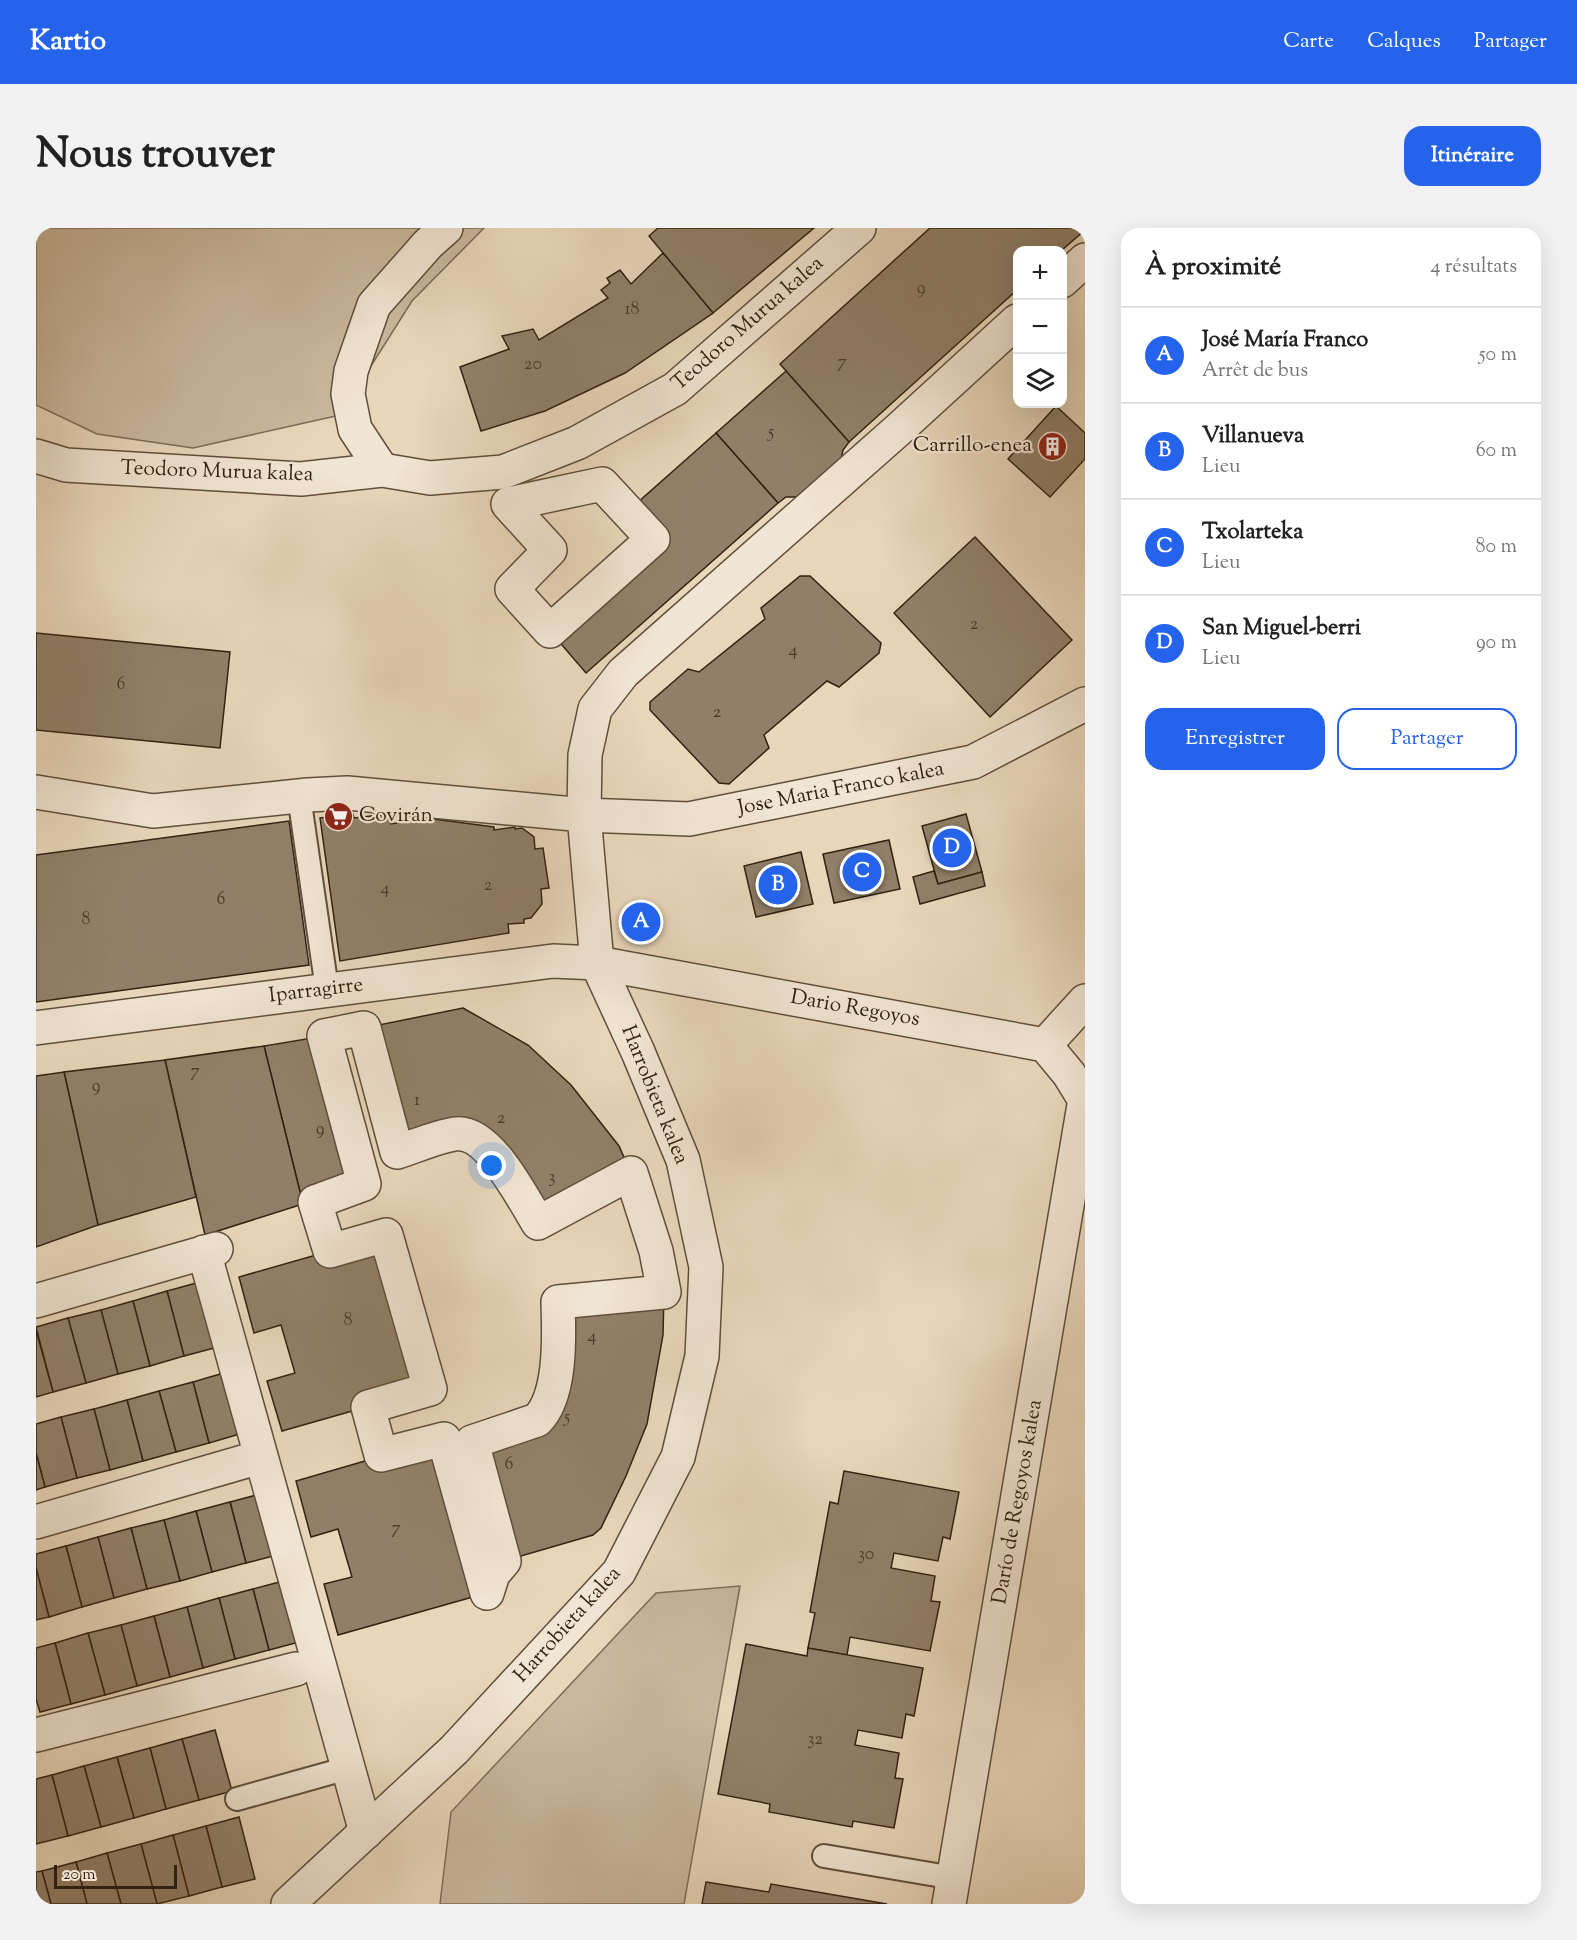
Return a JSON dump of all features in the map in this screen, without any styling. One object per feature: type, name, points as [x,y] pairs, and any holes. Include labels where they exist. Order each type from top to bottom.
[{"type":"street","points":[[382,470],[355,429],[348,394],[351,371],[374,305],[428,244],[447,228]]},
{"type":"street","name":"Teodoro Murua kalea","points":[[36,456],[66,465],[301,479],[382,470],[430,477],[503,472],[577,442],[675,389],[859,228]]},
{"type":"street","points":[[1067,276],[1085,260]]},
{"type":"street","points":[[597,963],[584,815],[585,755],[595,709],[623,673],[899,429],[1013,325]]},
{"type":"street","points":[[602,484],[653,539],[550,631],[512,589],[550,550],[508,504],[602,484]]},
{"type":"street","name":"Jose Maria Franco kalea","points":[[36,792],[153,811],[347,793],[584,815],[689,819],[973,762],[1085,704]]},
{"type":"street","name":"Iparragirre","points":[[36,1028],[553,961],[597,963]]},
{"type":"street","name":"Dario Regoyos","points":[[597,963],[1045,1045]]},
{"type":"street","name":"Harrobieta kalea","points":[[288,1904],[454,1750],[619,1572],[678,1457],[702,1356],[706,1267],[683,1160],[641,1059],[597,963]]},
{"type":"street","points":[[1085,1001],[1045,1045],[1069,1074],[1085,1100]]},
{"type":"street","points":[[364,1028],[397,1152],[457,1134],[471,1136],[482,1143],[508,1174],[538,1223],[631,1173],[656,1251],[664,1292],[558,1302],[560,1344],[552,1397],[543,1414],[537,1420],[472,1442],[504,1562],[493,1574],[487,1593],[444,1439],[381,1455],[368,1407],[430,1389],[386,1235],[330,1251],[315,1202],[364,1184],[324,1036],[364,1028]]},
{"type":"street","name":"Darío de Regoyos kalea","points":[[952,1891],[1085,1100]]},
{"type":"street","points":[[36,1301],[210,1251],[260,1457],[366,1832]]},
{"type":"street","points":[[36,1522],[260,1457]]},
{"type":"street","points":[[36,1735],[296,1670]]},
{"type":"lane","points":[[298,796],[327,989]]},
{"type":"lane","points":[[237,1799],[348,1768]]},
{"type":"lane","points":[[824,1856],[952,1891]]},
{"type":"shaded area","points":[[36,228],[484,228],[412,301],[340,415],[193,448],[97,434],[36,405]]},
{"type":"shaded area","points":[[740,1586],[684,1904],[440,1904],[451,1812],[656,1593]]},
{"type":"building","points":[[658,228],[814,228],[713,313],[649,236]]},
{"type":"building","points":[[930,228],[1085,228],[1067,246],[1013,246],[1013,294],[849,442],[780,364]]},
{"type":"building","points":[[663,253],[713,313],[625,373],[545,411],[481,431],[460,367],[509,349],[502,336],[533,329],[539,340],[608,298],[601,290],[610,283],[607,278],[620,270],[631,284]]},
{"type":"building","points":[[786,371],[849,442],[843,450],[841,460],[806,497],[786,497],[778,503],[716,433]]},
{"type":"building","name":"Carrillo-enea","points":[[1054,408],[1058,408],[1085,433],[1085,459],[1050,497],[1008,459]]},
{"type":"building","points":[[716,433],[778,503],[586,673],[550,631],[653,539],[628,511]]},
{"type":"building","points":[[975,537],[1072,640],[990,717],[894,613]]},
{"type":"building","points":[[800,576],[810,576],[881,643],[879,653],[839,687],[827,681],[764,735],[769,748],[729,784],[719,783],[650,710],[650,702],[688,669],[699,672],[765,619],[761,608]]},
{"type":"building","points":[[36,633],[230,652],[220,748],[36,730]]},
{"type":"building","points":[[353,814],[354,818],[388,814],[391,824],[426,818],[494,827],[494,830],[522,828],[534,837],[535,849],[543,848],[549,888],[541,889],[542,904],[531,918],[524,919],[524,923],[508,924],[509,933],[340,961],[320,818]]},
{"type":"building","points":[[966,814],[982,872],[938,884],[922,826]]},
{"type":"building","points":[[289,821],[309,965],[36,1002],[36,855]]},
{"type":"building","points":[[889,840],[900,889],[834,903],[823,854]]},
{"type":"building","points":[[801,852],[813,904],[756,917],[744,866]]},
{"type":"building","points":[[934,871],[938,884],[982,872],[985,886],[920,904],[913,877]]},
{"type":"building","points":[[463,1008],[528,1045],[571,1085],[619,1146],[631,1173],[538,1223],[457,1134],[397,1152],[364,1028]]},
{"type":"building","points":[[324,1036],[364,1184],[303,1204],[264,1046]]},
{"type":"building","points":[[264,1046],[303,1204],[205,1235],[165,1060]]},
{"type":"building","points":[[165,1060],[196,1197],[98,1225],[64,1072]]},
{"type":"building","points":[[64,1072],[98,1225],[36,1247],[36,1076]]},
{"type":"building","points":[[386,1235],[412,1394],[282,1431],[267,1381],[295,1373],[281,1325],[254,1333],[239,1277]]},
{"type":"building","points":[[200,1282],[218,1347],[184,1356],[167,1291]]},
{"type":"building","points":[[167,1291],[184,1356],[150,1366],[133,1301]]},
{"type":"building","points":[[664,1292],[663,1335],[647,1424],[626,1476],[601,1528],[593,1535],[504,1561],[472,1442],[552,1397],[558,1302]]},
{"type":"building","points":[[133,1301],[150,1366],[118,1374],[101,1310]]},
{"type":"building","points":[[101,1310],[118,1374],[86,1383],[68,1318]]},
{"type":"building","points":[[68,1318],[86,1383],[53,1392],[36,1327]]},
{"type":"building","points":[[36,1330],[53,1392],[36,1397]]},
{"type":"building","points":[[227,1372],[243,1433],[209,1443],[193,1382]]},
{"type":"building","points":[[193,1382],[209,1443],[176,1452],[159,1391]]},
{"type":"building","points":[[159,1391],[176,1452],[143,1461],[127,1400]]},
{"type":"building","points":[[127,1400],[143,1461],[110,1470],[94,1409]]},
{"type":"building","points":[[94,1409],[110,1470],[77,1478],[61,1417]]},
{"type":"building","points":[[61,1417],[77,1478],[45,1487],[36,1453],[36,1424]]},
{"type":"building","points":[[427,1443],[487,1593],[338,1635],[324,1584],[352,1577],[338,1529],[311,1537],[296,1481]]},
{"type":"building","points":[[36,1453],[45,1487],[36,1490]]},
{"type":"building","points":[[844,1471],[959,1492],[950,1539],[943,1537],[938,1561],[894,1553],[891,1568],[935,1576],[931,1601],[940,1602],[930,1651],[850,1637],[847,1655],[808,1648],[815,1613],[810,1612],[830,1502],[838,1504]]},
{"type":"building","points":[[264,1493],[281,1554],[246,1563],[230,1502]]},
{"type":"building","points":[[230,1502],[246,1563],[212,1572],[196,1511]]},
{"type":"building","points":[[196,1511],[212,1572],[180,1581],[164,1520]]},
{"type":"building","points":[[164,1520],[180,1581],[147,1589],[131,1528]]},
{"type":"building","points":[[131,1528],[147,1589],[114,1598],[98,1537]]},
{"type":"building","points":[[98,1537],[114,1598],[82,1607],[66,1546]]},
{"type":"building","points":[[66,1546],[82,1607],[49,1617],[36,1568],[36,1554]]},
{"type":"building","points":[[36,1568],[49,1617],[36,1620]]},
{"type":"building","points":[[287,1580],[303,1641],[269,1650],[253,1589]]},
{"type":"building","points":[[253,1589],[269,1650],[235,1659],[219,1598]]},
{"type":"building","points":[[219,1598],[235,1659],[203,1668],[187,1607]]},
{"type":"building","points":[[187,1607],[203,1668],[170,1677],[154,1616]]},
{"type":"building","points":[[154,1616],[170,1677],[137,1686],[121,1625]]},
{"type":"building","points":[[121,1625],[137,1686],[105,1695],[88,1633]]},
{"type":"building","points":[[88,1633],[105,1695],[71,1704],[55,1643]]},
{"type":"building","points":[[55,1643],[71,1704],[40,1712],[36,1699],[36,1648]]},
{"type":"building","points":[[746,1644],[807,1656],[808,1648],[923,1668],[914,1716],[906,1714],[902,1738],[858,1730],[855,1745],[899,1753],[895,1778],[903,1779],[894,1828],[853,1821],[852,1827],[769,1812],[770,1804],[718,1794]]},
{"type":"building","points":[[215,1730],[232,1791],[199,1800],[182,1739]]},
{"type":"building","points":[[182,1739],[199,1800],[166,1809],[150,1748]]},
{"type":"building","points":[[150,1748],[166,1809],[134,1818],[117,1757]]},
{"type":"building","points":[[117,1757],[134,1818],[101,1827],[84,1766]]},
{"type":"building","points":[[84,1766],[101,1827],[68,1836],[52,1775]]},
{"type":"building","points":[[52,1775],[68,1836],[36,1844],[36,1779]]},
{"type":"building","points":[[239,1817],[255,1879],[222,1887],[206,1826]]},
{"type":"building","points":[[206,1826],[222,1887],[189,1896],[173,1835]]},
{"type":"building","points":[[173,1835],[189,1896],[157,1904],[141,1844]]},
{"type":"building","points":[[141,1844],[157,1904],[121,1904],[107,1853]]},
{"type":"building","points":[[107,1853],[121,1904],[87,1904],[76,1862]]},
{"type":"building","points":[[76,1862],[87,1904],[51,1904],[42,1871]]},
{"type":"building","points":[[42,1871],[51,1904],[36,1904],[36,1872]]},
{"type":"building","points":[[706,1882],[769,1892],[771,1884],[887,1904],[702,1904]]},
{"type":"place","name":"Carrillo-enea","points":[[1053,446]]},
{"type":"place","name":"Covirán","points":[[338,816]]},
{"type":"place","name":"San Miguel-berri","points":[[952,848]]},
{"type":"place","name":"Txolarteka","points":[[862,872]]},
{"type":"place","name":"Villanueva","points":[[778,885]]},
{"type":"place","name":"José María Franco","points":[[641,922]]}]
